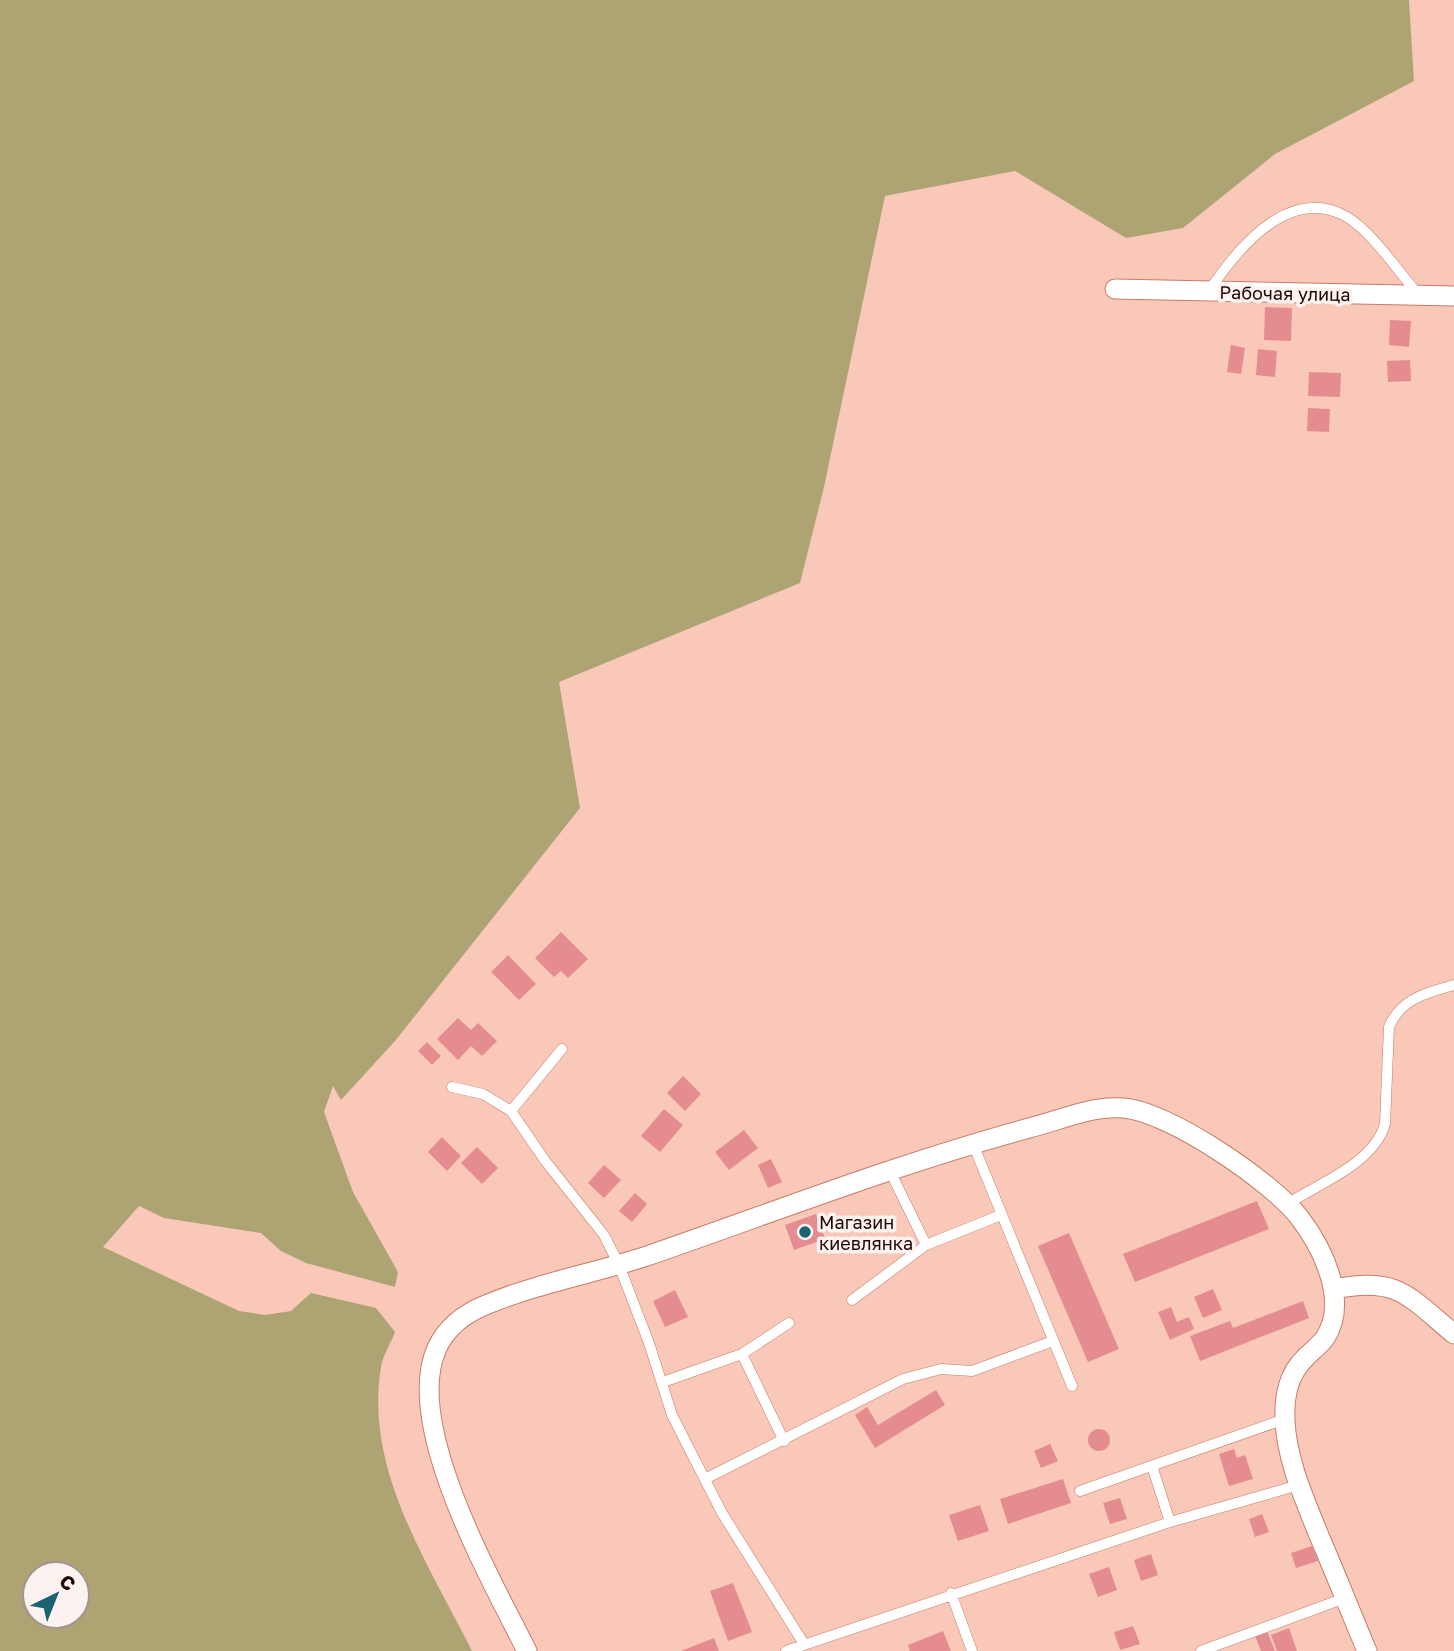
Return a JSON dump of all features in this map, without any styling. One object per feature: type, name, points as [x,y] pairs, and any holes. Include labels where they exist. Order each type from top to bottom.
[{"type":"street","name":"Рабочая улица","points":[[1115,289],[1454,296]]},
{"type":"street","points":[[527,1651],[493,1585],[450,1484],[430,1413],[429,1370],[447,1329],[464,1315],[490,1303],[619,1265],[890,1171],[973,1144],[1097,1110],[1120,1107],[1141,1111],[1169,1124],[1236,1163],[1287,1204],[1319,1250],[1334,1289],[1332,1326],[1318,1346],[1294,1371],[1287,1386],[1285,1419],[1288,1446],[1299,1485],[1367,1651]]},
{"type":"street","points":[[1334,1289],[1360,1284],[1382,1284],[1402,1291],[1454,1334]]},
{"type":"lane","points":[[1209,291],[1239,249],[1270,223],[1288,213],[1328,209],[1358,226],[1419,296]]},
{"type":"lane","points":[[1287,1204],[1364,1156],[1382,1137],[1385,1124],[1389,1027],[1393,1017],[1404,1003],[1454,985]]},
{"type":"lane","points":[[511,1111],[562,1049]]},
{"type":"lane","points":[[452,1087],[483,1094],[511,1111],[546,1162],[593,1220],[619,1265],[663,1382],[672,1415],[729,1524],[804,1644]]},
{"type":"lane","points":[[973,1144],[1072,1386]]},
{"type":"lane","points":[[890,1171],[926,1245]]},
{"type":"lane","points":[[852,1300],[926,1245],[1001,1215]]},
{"type":"lane","points":[[663,1382],[742,1354],[789,1324]]},
{"type":"lane","points":[[705,1479],[902,1379],[941,1369],[972,1371],[1053,1341]]},
{"type":"lane","points":[[742,1354],[784,1441]]},
{"type":"lane","points":[[1080,1491],[1285,1419]]},
{"type":"lane","points":[[1152,1466],[1170,1522]]},
{"type":"lane","points":[[786,1651],[1170,1522],[1299,1485]]},
{"type":"lane","points":[[951,1594],[972,1651]]},
{"type":"lane","points":[[1201,1651],[1345,1598]]},
{"type":"shaded area","points":[[0,0],[1409,0],[1414,81],[1275,154],[1183,228],[1126,238],[1015,171],[885,196],[824,487],[800,583],[559,682],[580,808],[395,1041],[341,1100],[333,1086],[324,1112],[353,1192],[398,1272],[395,1287],[306,1263],[281,1251],[261,1233],[164,1218],[139,1206],[103,1247],[239,1311],[265,1315],[291,1311],[311,1293],[376,1308],[395,1332],[381,1367],[378,1405],[382,1442],[391,1478],[419,1549],[472,1651],[0,1651]]},
{"type":"building","points":[[1265,307],[1292,308],[1291,341],[1264,340]]},
{"type":"building","points":[[1390,320],[1411,321],[1409,347],[1389,345]]},
{"type":"building","points":[[1231,345],[1245,348],[1241,374],[1227,372]]},
{"type":"building","points":[[1258,349],[1277,351],[1275,377],[1256,375]]},
{"type":"building","points":[[1410,360],[1411,381],[1388,382],[1387,361]]},
{"type":"building","points":[[1309,372],[1341,373],[1340,397],[1308,396]]},
{"type":"building","points":[[1308,408],[1330,409],[1329,432],[1307,431]]},
{"type":"building","points":[[561,932],[588,959],[568,978],[561,971],[554,977],[535,958]]},
{"type":"building","points":[[508,955],[536,984],[519,1000],[491,972]]},
{"type":"building","points":[[458,1018],[471,1030],[478,1023],[497,1041],[482,1056],[471,1046],[458,1060],[437,1039]]},
{"type":"building","points":[[427,1042],[441,1056],[432,1065],[418,1051]]},
{"type":"building","points":[[683,1076],[701,1094],[685,1111],[667,1093]]},
{"type":"building","points":[[664,1109],[683,1125],[660,1152],[641,1136]]},
{"type":"building","points":[[744,1130],[758,1148],[729,1170],[715,1152]]},
{"type":"building","points":[[442,1137],[461,1156],[447,1171],[428,1152]]},
{"type":"building","points":[[477,1147],[498,1168],[482,1184],[461,1163]]},
{"type":"building","points":[[771,1159],[782,1182],[768,1188],[758,1165]]},
{"type":"building","points":[[604,1165],[621,1180],[604,1198],[588,1183]]},
{"type":"building","points":[[635,1193],[647,1204],[632,1222],[619,1211]]},
{"type":"building","points":[[1257,1201],[1269,1229],[1135,1282],[1123,1254]]},
{"type":"building","name":"Магазин киевлянка","points":[[816,1214],[825,1239],[794,1250],[785,1225]]},
{"type":"building","points":[[1069,1233],[1119,1349],[1088,1362],[1038,1246]]},
{"type":"building","points":[[1213,1289],[1222,1310],[1203,1318],[1194,1297]]},
{"type":"building","points":[[675,1290],[688,1317],[665,1327],[653,1301]]},
{"type":"building","points":[[1303,1301],[1309,1318],[1200,1361],[1190,1336],[1230,1321],[1233,1328]]},
{"type":"building","points":[[1171,1307],[1177,1322],[1189,1317],[1194,1329],[1170,1340],[1158,1312]]},
{"type":"building","points":[[936,1390],[945,1405],[875,1448],[855,1415],[867,1407],[878,1425]]},
{"type":"building","points":[[1099,1429],[1107,1432],[1110,1440],[1107,1448],[1099,1451],[1091,1448],[1088,1440],[1091,1432]]},
{"type":"building","points":[[1050,1444],[1058,1461],[1041,1468],[1034,1451]]},
{"type":"building","points":[[1234,1449],[1237,1458],[1245,1455],[1253,1479],[1229,1486],[1219,1454]]},
{"type":"building","points":[[1063,1479],[1071,1503],[1008,1524],[1000,1499]]},
{"type":"building","points":[[1120,1498],[1127,1519],[1110,1524],[1103,1503]]},
{"type":"building","points":[[980,1505],[989,1531],[958,1541],[949,1515]]},
{"type":"building","points":[[1262,1514],[1269,1532],[1255,1537],[1249,1519]]},
{"type":"building","points":[[1312,1546],[1318,1561],[1296,1568],[1291,1553]]},
{"type":"building","points":[[1151,1554],[1158,1575],[1141,1581],[1134,1560]]},
{"type":"building","points":[[1109,1567],[1117,1590],[1098,1597],[1089,1574]]},
{"type":"building","points":[[733,1583],[752,1632],[728,1641],[710,1591]]},
{"type":"building","points":[[1133,1626],[1140,1644],[1120,1650],[1114,1632]]},
{"type":"building","points":[[1289,1628],[1297,1651],[1277,1651],[1271,1635]]},
{"type":"building","points":[[943,1631],[951,1651],[910,1651],[908,1645]]},
{"type":"building","points":[[1267,1631],[1275,1651],[1261,1651],[1255,1636]]},
{"type":"building","points":[[714,1638],[719,1651],[681,1651]]},
{"type":"place","name":"Магазин киевлянка","points":[[805,1232]]}]
